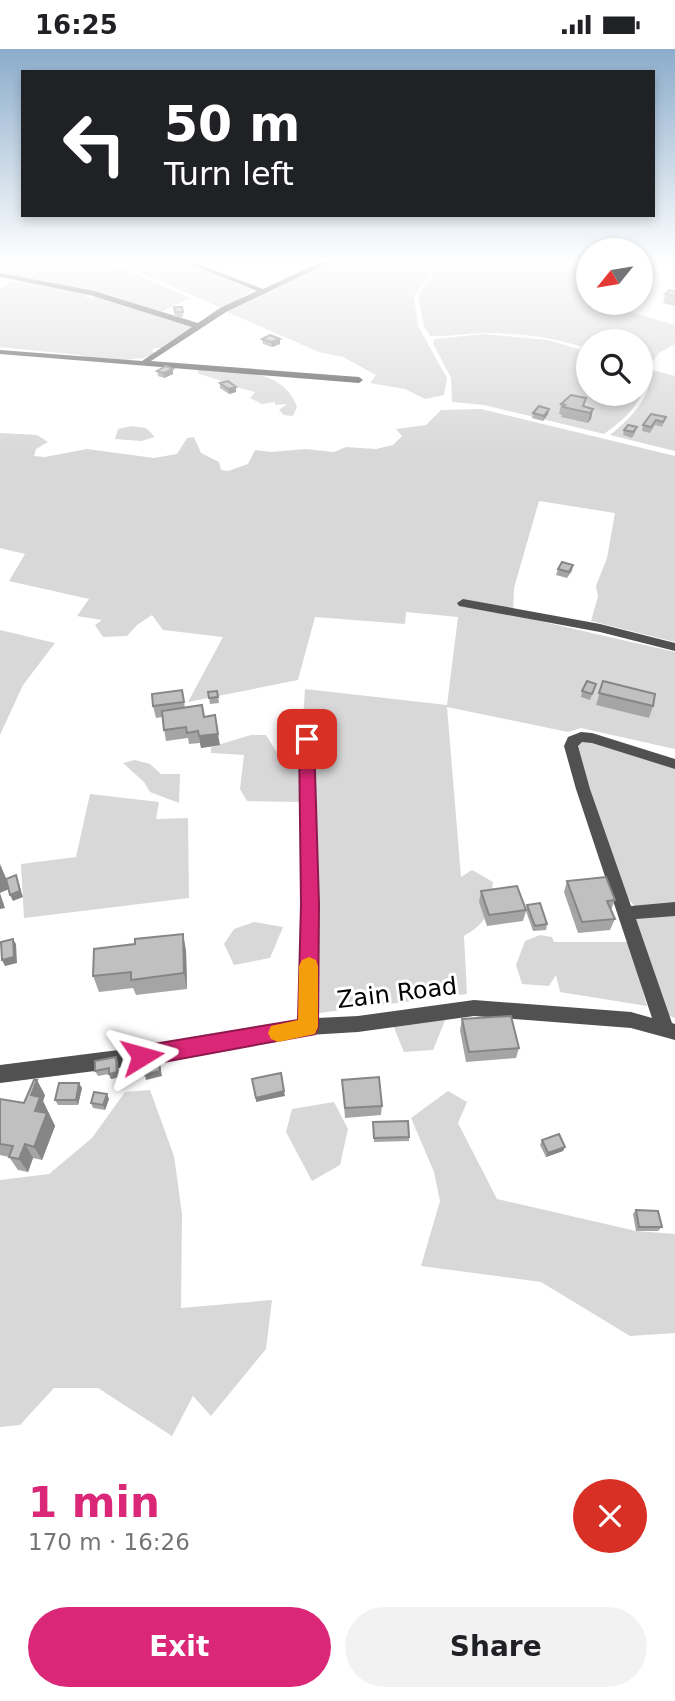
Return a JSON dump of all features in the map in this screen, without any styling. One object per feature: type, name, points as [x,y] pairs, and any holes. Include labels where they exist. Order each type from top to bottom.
[{"type":"street","points":[[194,325],[198,326]]},
{"type":"street","points":[[146,361],[198,326]]},
{"type":"street","points":[[0,352],[146,361],[359,380]]},
{"type":"street","points":[[463,603],[600,628],[675,647]]},
{"type":"street","points":[[670,1030],[625,913],[571,746],[573,740],[581,737],[592,738],[675,764]]},
{"type":"street","points":[[307,739],[310,904],[308,1027]]},
{"type":"street","points":[[625,913],[675,909]]},
{"type":"street","name":"Zain Road","points":[[0,1074],[166,1053],[308,1027],[372,1023],[474,1008],[596,1016],[631,1020],[670,1030]]},
{"type":"shaded area","points":[[0,325],[187,325],[194,327],[163,348],[154,348],[152,351],[156,354],[106,362],[80,355],[0,347]]},
{"type":"shaded area","points":[[256,325],[418,325],[447,378],[444,395],[425,399],[405,389],[370,383],[376,375],[343,357],[319,352]]},
{"type":"shaded area","points":[[424,325],[675,325],[675,344],[659,353],[653,361],[653,329],[576,329],[576,345],[511,334],[430,336]]},
{"type":"shaded area","points":[[484,334],[548,340],[576,348],[576,406],[635,406],[604,434],[484,405],[452,402],[451,378],[433,343],[435,339]]},
{"type":"shaded area","points":[[653,370],[675,376],[675,451],[610,435],[638,407],[653,406]]},
{"type":"shaded area","points":[[197,371],[242,372],[270,378],[290,394],[297,407],[293,416],[284,415],[279,410],[287,404],[262,404],[250,398],[255,392],[199,374]]},
{"type":"shaded area","points":[[481,409],[675,456],[675,642],[591,621],[598,596],[596,586],[607,558],[615,513],[539,501],[514,588],[513,615],[675,652],[675,749],[581,728],[568,732],[447,707],[461,877],[472,870],[493,882],[491,900],[484,920],[464,936],[467,994],[319,1013],[313,735],[302,735],[305,689],[447,705],[458,617],[406,612],[405,624],[315,617],[298,680],[188,702],[223,637],[163,630],[152,615],[127,636],[103,637],[95,625],[102,620],[77,616],[89,599],[9,581],[25,554],[0,548],[0,433],[37,435],[48,442],[36,449],[34,456],[45,457],[87,449],[154,458],[177,454],[187,438],[194,437],[201,453],[219,462],[221,470],[228,471],[248,464],[255,450],[272,452],[305,449],[334,452],[346,447],[376,449],[393,445],[402,436],[396,429],[426,425],[441,410]]},
{"type":"shaded area","points":[[131,426],[146,428],[155,437],[141,441],[115,439],[118,429]]},
{"type":"shaded area","points":[[0,630],[55,643],[23,685],[0,735]]},
{"type":"shaded area","points":[[251,735],[266,735],[276,751],[306,772],[301,802],[247,801],[240,789],[244,755],[211,753],[211,747]]},
{"type":"shaded area","points":[[587,739],[675,764],[675,906],[639,910],[628,899],[574,743]]},
{"type":"shaded area","points":[[135,760],[150,764],[161,774],[180,774],[179,803],[150,792],[144,782],[123,763]]},
{"type":"shaded area","points":[[90,794],[159,802],[156,819],[188,818],[189,898],[24,918],[21,864],[76,857]]},
{"type":"shaded area","points":[[675,914],[675,1018],[667,1015],[633,918]]},
{"type":"shaded area","points":[[254,922],[283,927],[270,958],[234,965],[224,944],[234,929]]},
{"type":"shaded area","points":[[540,935],[552,937],[554,942],[629,942],[647,1006],[560,992],[556,975],[549,986],[522,984],[516,965],[525,941]]},
{"type":"shaded area","points":[[448,1013],[433,1050],[404,1052],[390,1018]]},
{"type":"shaded area","points":[[150,1090],[174,1156],[182,1214],[181,1308],[272,1300],[266,1349],[211,1416],[193,1396],[172,1436],[98,1388],[54,1388],[20,1425],[0,1427],[0,1180],[49,1174],[92,1138],[125,1092]]},
{"type":"shaded area","points":[[448,1091],[467,1102],[458,1123],[497,1199],[636,1231],[675,1234],[675,1333],[630,1336],[541,1282],[421,1266],[440,1201],[434,1172],[411,1118]]},
{"type":"shaded area","points":[[334,1102],[348,1129],[340,1165],[312,1181],[286,1132],[292,1109]]},
{"type":"building","points":[[270,335],[280,339],[271,342],[262,339]]},
{"type":"building","points":[[166,366],[173,369],[163,373],[157,371]]},
{"type":"building","points":[[228,381],[236,387],[228,389],[220,383]]},
{"type":"building","points":[[571,395],[576,396],[576,406],[593,409],[590,413],[563,407],[565,405],[561,404]]},
{"type":"building","points":[[539,406],[549,409],[544,416],[533,413]]},
{"type":"building","points":[[651,414],[666,417],[663,422],[656,420],[651,427],[643,425]]},
{"type":"building","points":[[628,425],[637,427],[633,432],[624,430]]},
{"type":"building","points":[[562,562],[573,565],[569,572],[558,569]]},
{"type":"building","points":[[587,681],[596,684],[592,694],[582,691]]},
{"type":"building","points":[[603,681],[655,694],[653,706],[599,693]]},
{"type":"building","points":[[182,690],[184,702],[153,706],[152,694]]},
{"type":"building","points":[[217,691],[218,697],[209,698],[208,692]]},
{"type":"building","points":[[202,705],[204,717],[215,715],[218,734],[199,736],[198,731],[187,733],[186,727],[164,730],[162,711]]},
{"type":"building","points":[[16,875],[20,891],[10,895],[6,879]]},
{"type":"building","points":[[606,877],[615,900],[607,901],[615,919],[582,922],[567,881]]},
{"type":"building","points":[[517,886],[526,910],[489,915],[481,891]]},
{"type":"building","points":[[540,903],[547,924],[535,926],[527,905]]},
{"type":"building","points":[[183,934],[184,973],[131,980],[131,972],[93,976],[94,949],[135,944],[135,939]]},
{"type":"building","points":[[13,939],[14,957],[2,960],[1,942]]},
{"type":"building","points":[[511,1016],[519,1048],[469,1052],[462,1019]]},
{"type":"building","points":[[116,1057],[117,1072],[109,1074],[109,1068],[95,1071],[95,1061]]},
{"type":"building","points":[[159,1060],[160,1071],[145,1075],[143,1063]]},
{"type":"building","points":[[281,1073],[284,1091],[256,1098],[252,1079]]},
{"type":"building","points":[[379,1077],[382,1106],[345,1108],[342,1080]]},
{"type":"building","points":[[34,1080],[37,1080],[31,1095],[40,1097],[35,1111],[47,1113],[34,1147],[25,1144],[19,1159],[9,1157],[13,1146],[0,1144],[0,1099],[24,1103]]},
{"type":"building","points":[[59,1083],[79,1083],[76,1100],[55,1100]]},
{"type":"building","points":[[94,1092],[107,1094],[103,1105],[91,1103]]},
{"type":"building","points":[[408,1121],[409,1137],[374,1138],[373,1122]]},
{"type":"building","points":[[559,1134],[565,1147],[548,1153],[542,1140]]},
{"type":"building","points":[[636,1210],[658,1211],[662,1227],[639,1227]]},
{"type":"slow traffic","points":[[278,1033],[308,1027],[309,966]]},
{"type":"route","points":[[142,1056],[308,1027],[310,904],[307,739]]}]
